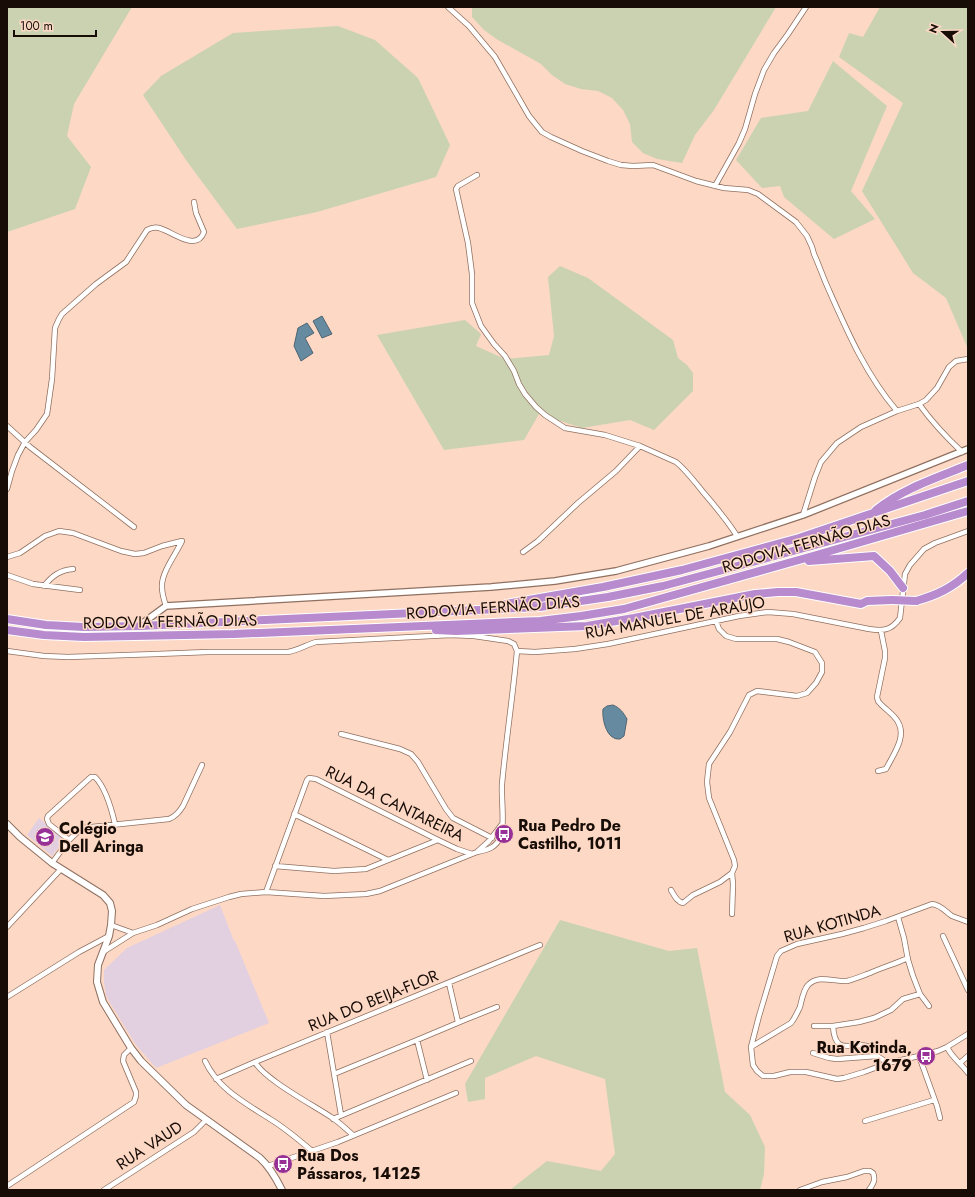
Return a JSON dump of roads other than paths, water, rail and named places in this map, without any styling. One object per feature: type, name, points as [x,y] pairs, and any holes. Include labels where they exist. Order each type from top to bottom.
[{"type":"highway","points":[[870,515],[883,504],[914,487],[968,466]]},
{"type":"highway","points":[[468,610],[589,589],[682,570],[799,538],[968,481]]},
{"type":"highway","name":"RODOVIA FERNÃO DIAS","points":[[7,619],[46,625],[84,627],[140,626],[540,607],[663,586],[925,515],[968,501]]},
{"type":"highway","name":"RODOVIA FERNÃO DIAS","points":[[7,630],[44,635],[84,637],[234,634],[540,621],[624,608],[968,511]]},
{"type":"highway","points":[[787,563],[874,556],[890,571],[903,588]]},
{"type":"highway","points":[[406,627],[456,631],[587,626],[755,594],[778,592],[796,592],[861,604],[867,601],[916,601],[936,595],[952,586],[968,574]]},
{"type":"highway","points":[[537,628],[593,614]]},
{"type":"main road","points":[[7,824],[20,837],[52,863],[103,894],[107,898],[112,911],[111,925],[97,973],[97,982],[103,1002],[131,1048],[141,1061],[186,1105],[260,1158],[276,1177],[282,1190]]},
{"type":"street","points":[[448,7],[469,26],[495,57],[529,116],[542,132],[582,151],[608,161],[633,166],[653,165],[696,181],[724,188],[748,190],[758,194],[788,216],[807,236],[852,341],[879,387],[897,410]]},
{"type":"street","points":[[715,186],[739,143],[764,70],[806,7]]},
{"type":"street","points":[[477,174],[458,186],[456,189],[468,243],[472,274],[472,303],[480,326],[505,356],[525,394],[545,416],[565,428],[606,435],[640,446],[668,458],[681,466],[727,521],[737,536]]},
{"type":"street","points":[[7,489],[18,455],[25,442],[47,414],[52,379],[55,328],[62,314],[96,284],[126,262],[147,230],[159,228],[181,239],[188,241],[199,240],[204,232],[196,213],[194,202]]},
{"type":"street","points":[[803,515],[814,477],[821,462],[837,443],[861,427],[897,410],[919,404],[926,400],[937,388],[949,367],[956,361],[968,358]]},
{"type":"street","points":[[919,404],[928,417],[946,437],[965,450]]},
{"type":"street","points":[[7,426],[30,447],[134,527]]},
{"type":"street","points":[[523,552],[538,541],[578,503],[619,468],[640,446]]},
{"type":"street","points":[[140,626],[166,606],[491,587],[555,581],[616,571],[709,546],[803,515],[965,450]]},
{"type":"street","points":[[878,771],[886,769],[899,743],[901,735],[898,722],[878,701],[877,697],[885,658],[881,631],[896,624],[900,618],[905,574],[910,565],[924,549],[935,543],[968,531]]},
{"type":"street","points":[[8,555],[20,553],[45,536],[59,532],[73,533],[121,551],[135,554],[144,553],[162,546],[182,541],[166,570],[163,579],[161,588],[166,606]]},
{"type":"street","points":[[44,586],[55,574],[73,569]]},
{"type":"street","points":[[7,576],[44,586],[80,590]]},
{"type":"street","name":"RUA MANUEL DE ARAÚJO","points":[[518,651],[535,652],[575,649],[608,644],[716,621],[768,612],[793,614],[881,631]]},
{"type":"street","points":[[716,621],[719,629],[726,636],[736,639],[777,639],[789,642],[815,652],[822,662],[822,672],[816,683],[807,693],[797,696],[757,691],[749,695],[730,732],[709,764],[707,782],[709,798],[734,860],[735,866],[732,873],[732,914]]},
{"type":"street","points":[[7,651],[44,656],[68,657],[208,652],[288,652],[316,642],[335,640],[452,635],[474,636],[508,641],[514,644],[518,651],[504,765],[502,834],[494,847],[477,852],[380,891],[366,894],[324,896],[266,892],[240,894],[192,909],[161,923],[133,933],[102,952]]},
{"type":"street","points":[[341,734],[400,749],[411,754],[418,762],[453,818],[492,838]]},
{"type":"street","points":[[52,863],[69,840],[82,828],[169,819],[175,816],[180,812],[202,765]]},
{"type":"street","points":[[69,840],[49,824],[47,819],[48,816],[91,777],[95,777],[99,780],[115,824]]},
{"type":"street","name":"RUA DA CANTAREIRA","points":[[266,892],[294,814],[309,778],[313,778],[457,849],[472,854]]},
{"type":"street","points":[[294,814],[388,860]]},
{"type":"street","points":[[477,852],[492,838],[502,824]]},
{"type":"street","points":[[276,866],[334,871],[371,868],[438,840]]},
{"type":"street","points":[[7,927],[61,869]]},
{"type":"street","points":[[671,890],[678,900],[684,903],[694,895],[720,882],[732,873]]},
{"type":"street","name":"RUA KOTINDA","points":[[968,922],[954,916],[942,907],[932,904],[898,917],[842,934],[797,944],[781,951],[777,956],[761,1009],[751,1047],[752,1060],[754,1069],[760,1074],[766,1076],[782,1075],[790,1072],[806,1072],[840,1079],[888,1063],[919,1056],[947,1047],[968,1034]]},
{"type":"street","points":[[898,917],[913,976],[920,994],[929,1006]]},
{"type":"street","points":[[111,925],[133,933]]},
{"type":"street","points":[[7,997],[109,936]]},
{"type":"street","points":[[943,936],[965,979],[968,990]]},
{"type":"street","name":"RUA DO BEIJA-FLOR","points":[[216,1079],[540,945]]},
{"type":"street","points":[[751,1047],[791,1024],[799,1008],[804,990],[811,982],[818,979],[839,981],[855,979],[897,964],[908,958]]},
{"type":"street","points":[[449,983],[458,1022]]},
{"type":"street","points":[[814,1026],[833,1026],[874,1018],[891,1010],[903,999],[920,994]]},
{"type":"street","points":[[334,1074],[497,1007]]},
{"type":"street","points":[[833,1026],[833,1034],[837,1043],[841,1046],[868,1046],[876,1049],[877,1056]]},
{"type":"street","points":[[327,1032],[342,1115]]},
{"type":"street","points":[[417,1040],[427,1080]]},
{"type":"street","points":[[947,1047],[952,1056],[968,1073]]},
{"type":"street","points":[[7,1186],[134,1102],[136,1099],[136,1092],[122,1061],[124,1054],[131,1048]]},
{"type":"street","points":[[813,1053],[837,1059],[877,1056],[888,1063]]},
{"type":"street","points":[[919,1056],[940,1118]]},
{"type":"street","points":[[960,1063],[968,1056]]},
{"type":"street","points":[[205,1061],[216,1079],[238,1098],[292,1134],[312,1151]]},
{"type":"street","points":[[255,1062],[273,1080],[333,1118],[353,1136]]},
{"type":"street","points":[[333,1118],[471,1062]]},
{"type":"street","points":[[268,1166],[338,1142],[456,1093]]},
{"type":"street","points":[[865,1121],[934,1100]]},
{"type":"street","name":"RUA VAUD","points":[[104,1190],[194,1132],[206,1120]]},
{"type":"street","points":[[800,1190],[822,1182],[847,1177],[864,1171],[870,1171],[873,1173],[875,1178],[869,1190]]},
{"type":"water","points":[[322,316],[332,334],[322,338],[313,321]]},
{"type":"water","points":[[307,323],[314,333],[305,338],[313,353],[301,361],[294,346],[298,328]]},
{"type":"water","points":[[613,705],[621,710],[627,719],[624,736],[620,739],[615,739],[608,733],[604,721],[603,709],[607,706]]},
{"type":"place","name":"Rua Pedro De Castilho, 1011","points":[[504,834]]},
{"type":"place","name":"Colégio Dell Aringa","points":[[45,837]]},
{"type":"place","name":"Rua Kotinda, 1679","points":[[926,1056]]},
{"type":"place","name":"Rua Dos Pássaros, 14125","points":[[283,1164]]}]
